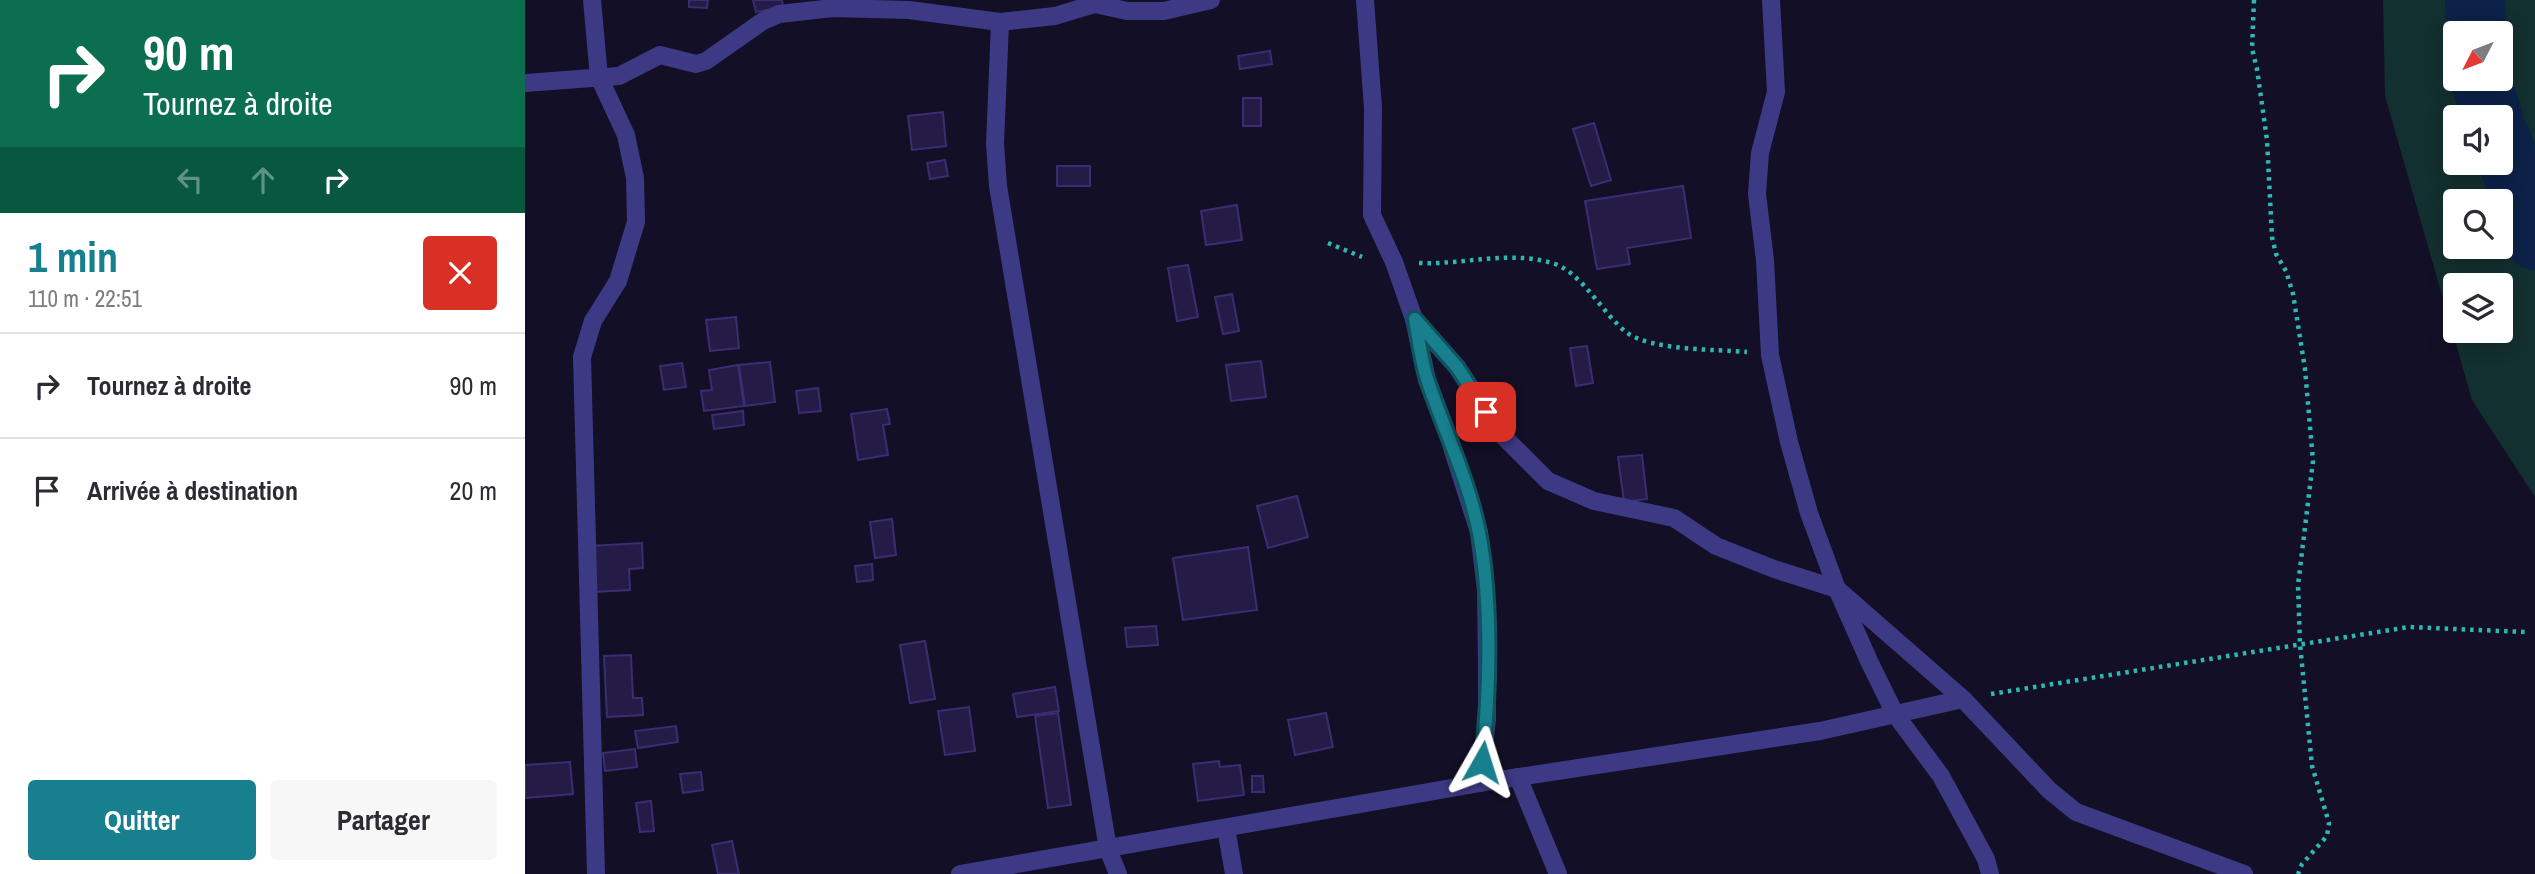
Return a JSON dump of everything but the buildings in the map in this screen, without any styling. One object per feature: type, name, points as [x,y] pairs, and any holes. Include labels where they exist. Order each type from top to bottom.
[{"type":"street","points":[[592,0],[599,78],[626,135],[635,178],[636,222],[618,281],[593,321],[582,357],[596,874]]},
{"type":"street","points":[[525,83],[618,76],[633,71],[656,55],[696,64],[706,61],[763,22],[779,15],[833,8],[909,10],[1000,22],[1055,16],[1095,2],[1127,11],[1164,11],[1211,0]]},
{"type":"street","points":[[1365,0],[1373,108],[1372,215],[1394,262],[1415,319],[1427,380],[1450,438],[1479,532],[1486,590],[1487,651],[1487,719],[1480,783]]},
{"type":"street","points":[[1771,0],[1777,59],[1776,92],[1760,153],[1757,194],[1765,260],[1770,355],[1809,513],[1837,589],[1895,714],[1941,776],[1986,859],[1990,874]]},
{"type":"street","points":[[1000,22],[995,144],[998,186],[1108,849],[1118,874]]},
{"type":"street","points":[[1415,319],[1457,367],[1501,434],[1548,481],[1594,501],[1674,519],[1716,546],[1837,589],[1963,699],[2049,790],[2076,812],[2244,874]]},
{"type":"street","points":[[960,874],[1480,783],[1821,731],[1963,699]]},
{"type":"street","points":[[1518,777],[1558,874]]},
{"type":"street","points":[[1226,828],[1234,874]]},
{"type":"path","points":[[2254,0],[2252,48],[2267,139],[2272,237],[2276,254],[2286,271],[2293,294],[2305,369],[2313,461],[2298,586],[2300,643],[2312,766],[2329,823],[2327,836],[2302,864],[2298,874]]},
{"type":"path","points":[[1328,243],[1373,261],[1432,264],[1491,257],[1555,263],[1578,280],[1627,333],[1652,343],[1770,355]]},
{"type":"path","points":[[1963,699],[2409,627],[2525,632]]},
{"type":"green space","points":[[2383,0],[2535,0],[2535,497],[2472,400],[2456,343],[2513,343],[2513,273],[2443,273],[2443,299],[2385,96]]},
{"type":"waterway","points":[[2475,0],[2476,21]]},
{"type":"waterway","points":[[2484,91],[2489,105]]},
{"type":"waterway","points":[[2513,175],[2535,240]]},
{"type":"route","points":[[1482,762],[1487,719],[1486,590],[1479,532],[1450,438],[1427,380],[1415,319],[1457,367],[1486,412]]}]
